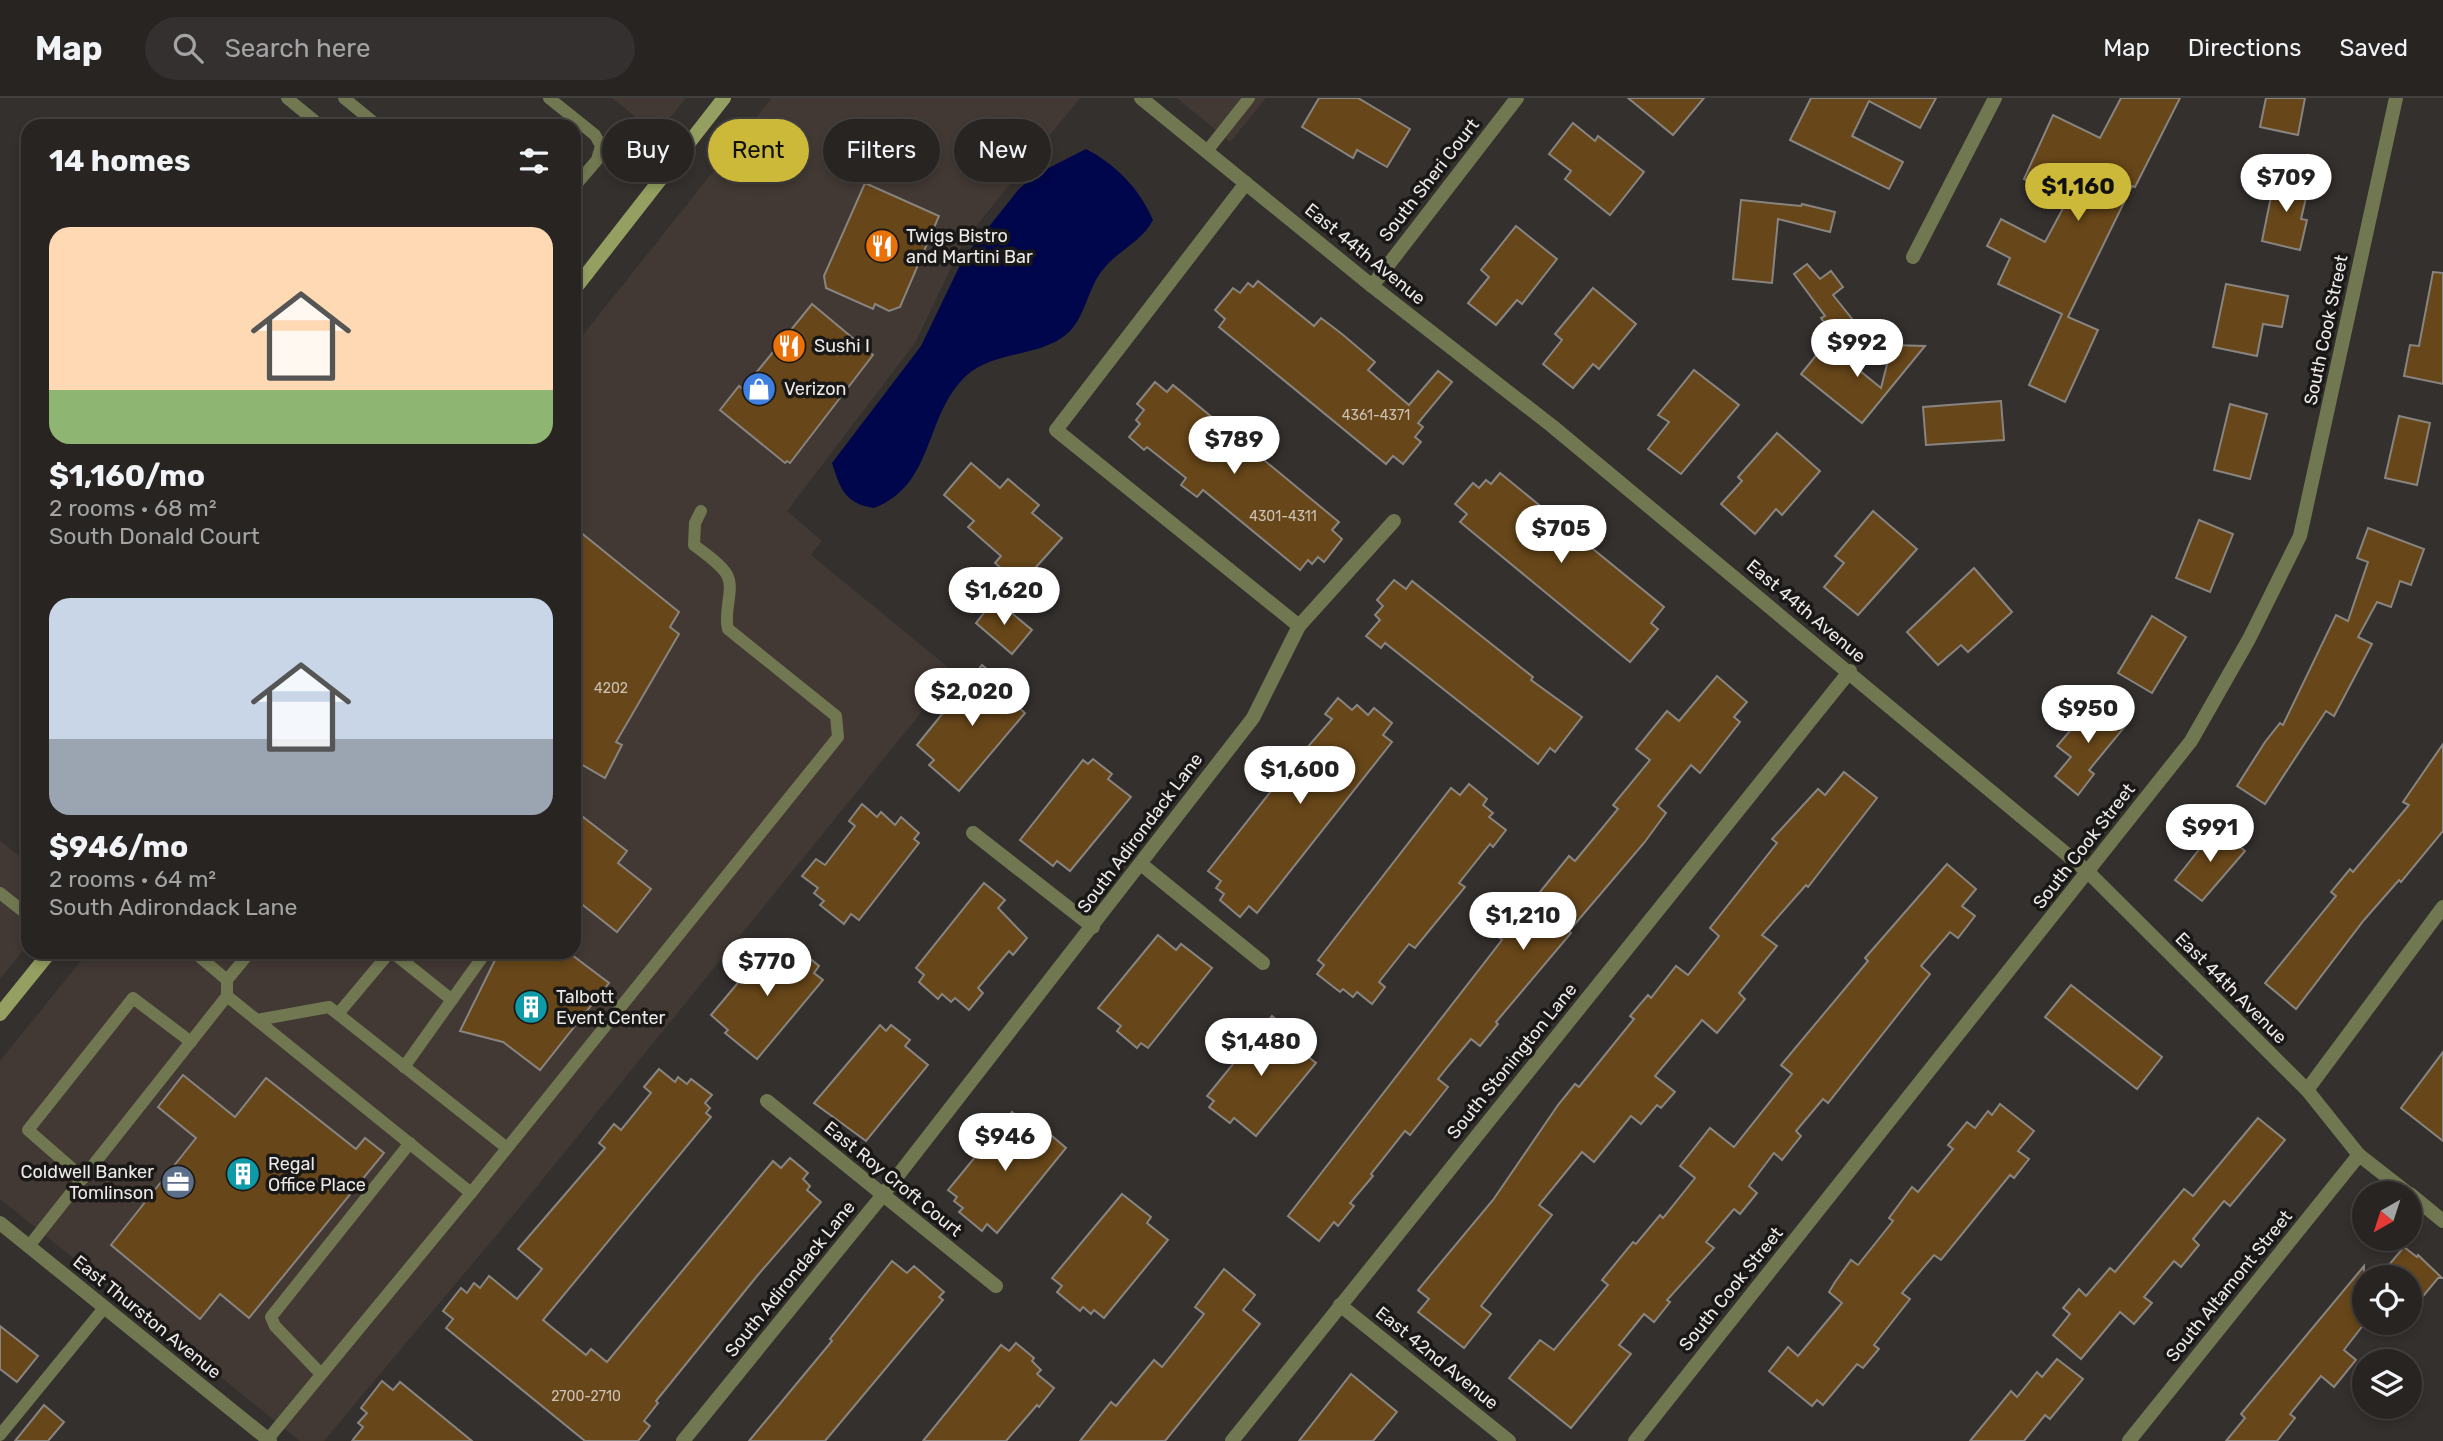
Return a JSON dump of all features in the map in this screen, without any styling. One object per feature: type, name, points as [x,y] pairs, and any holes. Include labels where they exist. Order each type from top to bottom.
[{"type":"main road","points":[[581,281],[724,98]]},
{"type":"main road","points":[[0,1014],[44,959]]},
{"type":"street","name":"East 44th Avenue","points":[[1142,98],[1372,286],[1552,426],[1850,671],[2088,872],[2307,1090],[2359,1155],[2392,1181]]},
{"type":"street","name":"South Sheri Court","points":[[1372,286],[1517,98]]},
{"type":"street","points":[[1913,257],[1995,98]]},
{"type":"street","name":"South Cook Street","points":[[1635,1441],[2192,741],[2249,639],[2300,536],[2396,98]]},
{"type":"street","points":[[1247,183],[1056,430],[1299,626]]},
{"type":"street","name":"South Adirondack Lane","points":[[683,1441],[882,1196],[1253,718],[1299,626],[1394,521]]},
{"type":"street","name":"South Stonington Lane","points":[[1232,1441],[1850,671]]},
{"type":"street","points":[[973,833],[1093,927]]},
{"type":"street","points":[[1141,864],[1263,963]]},
{"type":"street","points":[[2307,1090],[2443,907]]},
{"type":"street","name":"East Roy Croft Court","points":[[766,1101],[996,1286]]},
{"type":"street","name":"South Altamont Street","points":[[2129,1441],[2359,1155]]},
{"type":"street","name":"East 44th Avenue","points":[[2422,1204],[2443,1221]]},
{"type":"street","name":"East Thurston Avenue","points":[[0,1223],[269,1440]]},
{"type":"street","name":"East 42nd Avenue","points":[[1340,1305],[1509,1441]]},
{"type":"lane","points":[[287,98],[312,119]]},
{"type":"lane","points":[[344,98],[370,119]]},
{"type":"lane","points":[[549,98],[575,119]]},
{"type":"lane","points":[[1207,151],[1249,98]]},
{"type":"lane","points":[[581,124],[595,135],[601,146],[597,160],[581,179]]},
{"type":"lane","points":[[269,1440],[838,737],[835,716],[728,629],[725,618],[730,586],[727,574],[694,545],[695,523],[701,511]]},
{"type":"lane","points":[[0,892],[21,909]]},
{"type":"lane","points":[[202,959],[227,980]]},
{"type":"lane","points":[[29,1247],[227,996],[227,980],[244,959]]},
{"type":"lane","points":[[338,1014],[385,959]]},
{"type":"lane","points":[[400,959],[452,1000]]},
{"type":"lane","points":[[404,1067],[481,959]]},
{"type":"lane","points":[[227,996],[471,1193]]},
{"type":"lane","points":[[83,1178],[28,1130],[133,998],[191,1042]]},
{"type":"lane","points":[[257,1020],[329,1007],[507,1148]]},
{"type":"lane","points":[[321,1374],[275,1326],[271,1317],[410,1143]]},
{"type":"lane","points":[[0,1435],[104,1308]]},
{"type":"shaded area","points":[[612,98],[686,98],[669,119],[638,119]]},
{"type":"shaded area","points":[[772,98],[1080,98],[1051,134],[1051,119],[954,119],[954,182],[1012,182],[964,241],[915,343],[787,511],[822,541],[811,555],[954,672],[530,1195],[324,1441],[300,1441],[0,1199],[0,1061],[82,959],[581,959],[581,337],[708,178],[708,182],[809,182],[809,119],[755,119]]},
{"type":"shaded area","points":[[1177,98],[1266,98],[1230,142]]},
{"type":"shaded area","points":[[1086,149],[1126,178],[1153,220],[1135,241],[1101,272],[1080,317],[1068,333],[1049,345],[1000,358],[976,368],[966,376],[952,392],[942,410],[919,466],[908,483],[894,497],[874,508],[856,503],[841,487],[832,463],[921,346],[963,259],[1027,182],[1051,182],[1051,167]]},
{"type":"shaded area","points":[[0,841],[21,858],[21,953],[0,979]]},
{"type":"building","points":[[1319,98],[1358,98],[1410,129],[1387,167],[1357,150],[1353,158],[1302,127]]},
{"type":"building","points":[[1628,98],[1704,98],[1673,135]]},
{"type":"building","points":[[1811,98],[1936,98],[1920,128],[1869,101],[1852,136],[1903,162],[1889,189],[1790,140]]},
{"type":"building","points":[[2121,98],[2180,98],[2135,187],[2132,186],[2068,317],[2098,330],[2065,402],[2029,385],[2062,314],[1998,284],[2010,258],[1987,246],[2001,219],[2045,242],[2067,201],[2024,179],[2053,115],[2100,138]]},
{"type":"building","points":[[2266,98],[2305,98],[2298,135],[2260,127]]},
{"type":"building","points":[[1573,123],[1595,141],[1598,136],[1644,172],[1610,215],[1565,179],[1571,171],[1549,154]]},
{"type":"building","points":[[2275,177],[2309,185],[2301,219],[2307,220],[2300,250],[2262,241]]},
{"type":"building","name":"Twigs Bistro and Martini Bar","points":[[865,183],[939,216],[900,307],[889,311],[875,304],[873,309],[826,288],[824,276]]},
{"type":"building","points":[[1741,200],[1802,204],[1835,212],[1830,232],[1778,219],[1772,283],[1733,279]]},
{"type":"building","points":[[1516,226],[1557,259],[1522,304],[1517,300],[1496,325],[1468,303],[1489,277],[1481,270]]},
{"type":"building","points":[[1807,264],[1820,279],[1831,271],[1843,287],[1833,295],[1853,320],[1834,335],[1821,318],[1825,316],[1794,274]]},
{"type":"building","points":[[2433,272],[2443,273],[2443,384],[2404,376],[2410,345],[2419,346]]},
{"type":"building","points":[[1258,281],[1314,326],[1321,318],[1342,334],[1375,362],[1368,370],[1409,405],[1438,371],[1452,382],[1418,423],[1423,427],[1415,437],[1421,442],[1403,464],[1393,456],[1386,464],[1219,327],[1225,319],[1215,310],[1233,288],[1240,293],[1248,283],[1253,287]]},
{"type":"building","points":[[2226,284],[2288,296],[2282,327],[2263,324],[2257,356],[2213,347]]},
{"type":"building","points":[[1593,288],[1636,324],[1599,369],[1593,364],[1573,388],[1543,364],[1562,340],[1555,334]]},
{"type":"building","points":[[812,304],[873,355],[790,463],[785,463],[720,410],[739,386],[743,389]]},
{"type":"building","points":[[1826,343],[1881,388],[1892,345],[1925,346],[1862,423],[1801,374]]},
{"type":"building","points":[[1694,370],[1739,405],[1681,474],[1648,449],[1669,422],[1658,415]]},
{"type":"building","points":[[1155,382],[1167,392],[1173,385],[1339,522],[1332,530],[1342,539],[1324,562],[1318,557],[1312,564],[1308,560],[1300,570],[1203,490],[1197,497],[1181,485],[1186,478],[1147,447],[1144,450],[1129,437],[1140,424],[1136,420],[1144,410],[1137,404]]},
{"type":"building","points":[[2001,401],[2004,440],[1926,445],[1923,407]]},
{"type":"building","points":[[2230,404],[2267,414],[2250,479],[2214,470]]},
{"type":"building","points":[[2399,416],[2430,423],[2417,485],[2385,478]]},
{"type":"building","points":[[1777,433],[1820,471],[1782,515],[1776,509],[1755,534],[1721,504],[1742,481],[1738,477]]},
{"type":"building","points":[[971,463],[1000,488],[1008,479],[1039,505],[1032,513],[1062,538],[1020,585],[995,563],[1001,556],[968,527],[974,521],[944,495]]},
{"type":"building","points":[[1500,473],[1664,607],[1651,623],[1658,629],[1630,662],[1460,522],[1467,514],[1455,504],[1473,483],[1479,488],[1486,480],[1491,484]]},
{"type":"building","points":[[1873,511],[1917,549],[1858,615],[1824,587],[1844,563],[1835,556]]},
{"type":"building","points":[[2199,520],[2233,534],[2210,592],[2176,578]]},
{"type":"building","points":[[2368,528],[2424,549],[2411,585],[2400,581],[2391,607],[2377,602],[2358,637],[2372,644],[2334,716],[2326,711],[2265,804],[2237,786],[2265,742],[2280,723],[2283,725],[2336,615],[2348,621],[2368,562],[2357,558]]},
{"type":"building","points":[[581,533],[679,612],[670,627],[679,634],[616,742],[622,745],[605,778],[581,764]]},
{"type":"building","points":[[1974,568],[2012,612],[1968,652],[1961,645],[1938,665],[1907,632]]},
{"type":"building","points":[[1394,580],[1406,589],[1412,581],[1533,677],[1531,680],[1582,717],[1555,752],[1550,748],[1538,764],[1385,643],[1381,648],[1366,636],[1380,620],[1375,615],[1383,606],[1377,600]]},
{"type":"building","points":[[995,599],[1032,630],[1012,654],[976,623]]},
{"type":"building","points":[[2152,616],[2186,637],[2152,693],[2118,673]]},
{"type":"building","points":[[982,665],[1022,698],[1016,705],[1025,713],[959,791],[929,765],[934,760],[917,745]]},
{"type":"building","points":[[1717,676],[1747,702],[1734,717],[1740,722],[1700,773],[1691,765],[1658,806],[1666,813],[1644,843],[1569,931],[1571,933],[1496,1022],[1498,1024],[1480,1046],[1471,1039],[1450,1064],[1438,1079],[1448,1087],[1410,1135],[1405,1131],[1350,1203],[1354,1206],[1338,1226],[1334,1222],[1319,1241],[1288,1216],[1502,940],[1495,934],[1526,896],[1532,902],[1569,856],[1575,861],[1618,809],[1613,805],[1650,760],[1636,749],[1667,711],[1679,721]]},
{"type":"building","points":[[1338,698],[1352,710],[1357,705],[1368,715],[1374,708],[1392,723],[1383,735],[1392,742],[1257,913],[1249,906],[1240,917],[1220,900],[1224,894],[1216,888],[1221,881],[1208,871],[1286,772],[1281,768],[1294,752],[1300,756],[1332,719],[1325,714]]},
{"type":"building","points":[[2097,699],[2127,724],[2089,770],[2094,774],[2078,795],[2055,776],[2071,757],[2057,746]]},
{"type":"building","points":[[2443,744],[2443,831],[2401,882],[2399,880],[2364,920],[2296,1009],[2265,983],[2336,896],[2331,892],[2350,869],[2353,872],[2409,805],[2403,802]]},
{"type":"building","points":[[1093,759],[1112,774],[1108,779],[1131,797],[1070,871],[1057,861],[1053,866],[1020,840],[1083,760],[1088,764]]},
{"type":"building","points":[[1844,772],[1877,798],[1808,887],[1806,885],[1762,935],[1777,946],[1739,993],[1745,999],[1717,1033],[1702,1020],[1655,1076],[1675,1092],[1661,1108],[1657,1105],[1641,1124],[1631,1116],[1594,1162],[1582,1152],[1539,1205],[1552,1215],[1481,1306],[1491,1314],[1464,1348],[1418,1312],[1429,1299],[1418,1290],[1493,1200],[1558,1105],[1575,1084],[1579,1087],[1634,1019],[1630,1016],[1648,995],[1651,998],[1676,966],[1688,975],[1719,936],[1710,928],[1777,843],[1772,839],[1818,789],[1825,795]]},
{"type":"building","points":[[1469,784],[1487,799],[1483,805],[1493,813],[1489,817],[1506,830],[1493,847],[1490,844],[1459,883],[1465,887],[1415,948],[1409,944],[1379,982],[1385,987],[1372,1004],[1357,992],[1353,997],[1343,989],[1340,992],[1317,974],[1324,965],[1318,960],[1451,788],[1460,795]]},
{"type":"building","points":[[862,804],[877,817],[881,812],[895,825],[901,817],[919,833],[914,839],[919,843],[859,920],[851,914],[844,924],[820,905],[824,901],[814,893],[818,888],[802,876],[816,859],[825,865],[855,826],[849,821]]},
{"type":"building","points":[[581,815],[627,851],[618,863],[651,889],[617,932],[581,904]]},
{"type":"building","points":[[2217,827],[2245,851],[2202,901],[2175,880]]},
{"type":"building","points":[[1947,864],[1976,889],[1962,906],[1975,916],[1958,938],[1950,932],[1921,966],[1930,974],[1828,1103],[1823,1099],[1796,1131],[1801,1136],[1782,1160],[1774,1153],[1749,1186],[1757,1193],[1740,1214],[1734,1209],[1706,1242],[1714,1248],[1667,1300],[1670,1302],[1654,1322],[1644,1314],[1619,1345],[1631,1354],[1571,1428],[1509,1378],[1540,1340],[1554,1350],[1608,1285],[1602,1280],[1633,1242],[1636,1244],[1660,1215],[1663,1218],[1695,1178],[1680,1166],[1710,1128],[1734,1147],[1792,1074],[1781,1065],[1868,961],[1865,958]]},
{"type":"building","points":[[984,883],[1005,900],[998,908],[1027,938],[1013,955],[1009,951],[978,988],[983,993],[969,1010],[955,998],[951,1002],[942,994],[938,999],[919,982],[924,975],[916,968]]},
{"type":"building","points":[[1158,935],[1176,950],[1181,944],[1212,968],[1148,1048],[1141,1043],[1137,1048],[1117,1031],[1121,1026],[1098,1008]]},
{"type":"building","points":[[774,940],[795,957],[800,950],[819,966],[814,973],[823,980],[757,1059],[725,1033],[728,1030],[711,1015]]},
{"type":"building","name":"Talbott Event Center","points":[[496,959],[577,959],[609,983],[540,1070],[503,1042],[460,1031]]},
{"type":"building","points":[[2071,985],[2162,1057],[2137,1089],[2045,1017]]},
{"type":"building","points":[[1272,1016],[1302,1042],[1297,1048],[1316,1063],[1256,1136],[1234,1118],[1230,1123],[1209,1107],[1214,1101],[1207,1096]]},
{"type":"building","points":[[880,1025],[886,1031],[891,1025],[910,1040],[905,1046],[928,1065],[866,1141],[814,1103]]},
{"type":"building","points":[[2443,1052],[2443,1141],[2401,1108]]},
{"type":"building","points":[[659,1069],[675,1082],[678,1077],[687,1084],[691,1079],[712,1095],[705,1103],[710,1108],[706,1113],[711,1117],[543,1320],[586,1355],[591,1349],[607,1362],[773,1161],[781,1168],[790,1158],[808,1173],[803,1179],[810,1186],[807,1190],[821,1202],[656,1401],[658,1403],[644,1421],[650,1426],[638,1441],[585,1441],[446,1328],[453,1319],[443,1311],[461,1288],[467,1293],[474,1283],[480,1288],[489,1276],[517,1299],[542,1269],[518,1249],[605,1148],[599,1143],[614,1124],[621,1130],[651,1093],[644,1087]]},
{"type":"building","name":"Regal Office Place","points":[[183,1075],[235,1117],[266,1078],[356,1149],[365,1138],[384,1153],[249,1318],[220,1294],[200,1319],[111,1245],[196,1138],[158,1107]]},
{"type":"building","points":[[2000,1104],[2034,1131],[2018,1151],[2029,1159],[2014,1178],[2010,1175],[1941,1260],[1934,1255],[1902,1293],[1910,1299],[1874,1345],[1879,1349],[1863,1368],[1857,1364],[1823,1405],[1817,1400],[1812,1406],[1769,1371],[1788,1347],[1798,1356],[1842,1303],[1829,1292],[1835,1282],[1851,1260],[1858,1265],[1893,1221],[1889,1218],[1912,1187],[1918,1192],[1953,1149],[1948,1145],[1967,1122],[1975,1128],[1988,1111],[1992,1115]]},
{"type":"building","points":[[1012,1112],[1033,1129],[1038,1124],[1066,1148],[997,1233],[987,1224],[982,1231],[959,1212],[963,1208],[954,1201],[957,1197],[948,1190]]},
{"type":"building","points":[[2258,1118],[2285,1140],[2230,1206],[2224,1201],[2193,1239],[2199,1245],[2181,1267],[2174,1261],[2144,1297],[2152,1303],[2134,1324],[2120,1312],[2081,1359],[2053,1335],[2070,1314],[2063,1308],[2079,1289],[2086,1296],[2110,1268],[2115,1272],[2184,1189],[2193,1196]]},
{"type":"building","points":[[1122,1194],[1151,1217],[1147,1223],[1168,1240],[1104,1318],[1094,1310],[1091,1314],[1083,1307],[1080,1311],[1057,1292],[1062,1286],[1052,1278]]},
{"type":"building","points":[[2401,1251],[2409,1251],[2417,1257],[2418,1255],[2442,1278],[2438,1278],[2422,1297],[2422,1265],[2389,1265]]},
{"type":"building","points":[[892,1261],[907,1273],[914,1266],[944,1292],[939,1297],[943,1300],[825,1441],[749,1441],[832,1341],[830,1339]]},
{"type":"building","points":[[1224,1269],[1255,1295],[1243,1310],[1260,1324],[1165,1441],[1080,1441],[1111,1402],[1116,1406],[1154,1360],[1162,1367],[1204,1314],[1195,1307]]},
{"type":"building","points":[[2352,1280],[2352,1335],[2356,1335],[2344,1350],[2352,1357],[2352,1365],[2334,1387],[2321,1376],[2290,1414],[2295,1418],[2277,1441],[2226,1441],[2245,1418],[2241,1414]]},
{"type":"building","points":[[0,1326],[38,1356],[17,1382],[0,1369]]},
{"type":"building","points":[[1016,1343],[1034,1358],[1032,1361],[1041,1370],[1037,1374],[1054,1388],[1039,1407],[1037,1405],[1006,1441],[923,1441],[1001,1345],[1009,1351]]},
{"type":"building","points":[[2057,1359],[2083,1379],[2050,1419],[2045,1415],[2024,1441],[1970,1441],[2011,1391],[2017,1397],[2037,1372],[2042,1377]]},
{"type":"building","points":[[1351,1374],[1397,1412],[1373,1441],[1299,1441]]},
{"type":"building","points":[[382,1381],[393,1390],[400,1382],[472,1441],[352,1441],[363,1427],[358,1423],[367,1413],[361,1408]]},
{"type":"building","points":[[44,1405],[64,1422],[48,1441],[15,1441]]},
{"type":"place","name":"Twigs Bistro and Martini Bar","points":[[882,246]]},
{"type":"place","name":"Sushi I","points":[[789,346]]},
{"type":"place","name":"Verizon","points":[[759,389]]},
{"type":"place","name":"Talbott Event Center","points":[[531,1007]]},
{"type":"place","name":"Regal Office Place","points":[[243,1174]]},
{"type":"place","name":"Coldwell Banker Tomlinson","points":[[178,1182]]}]
